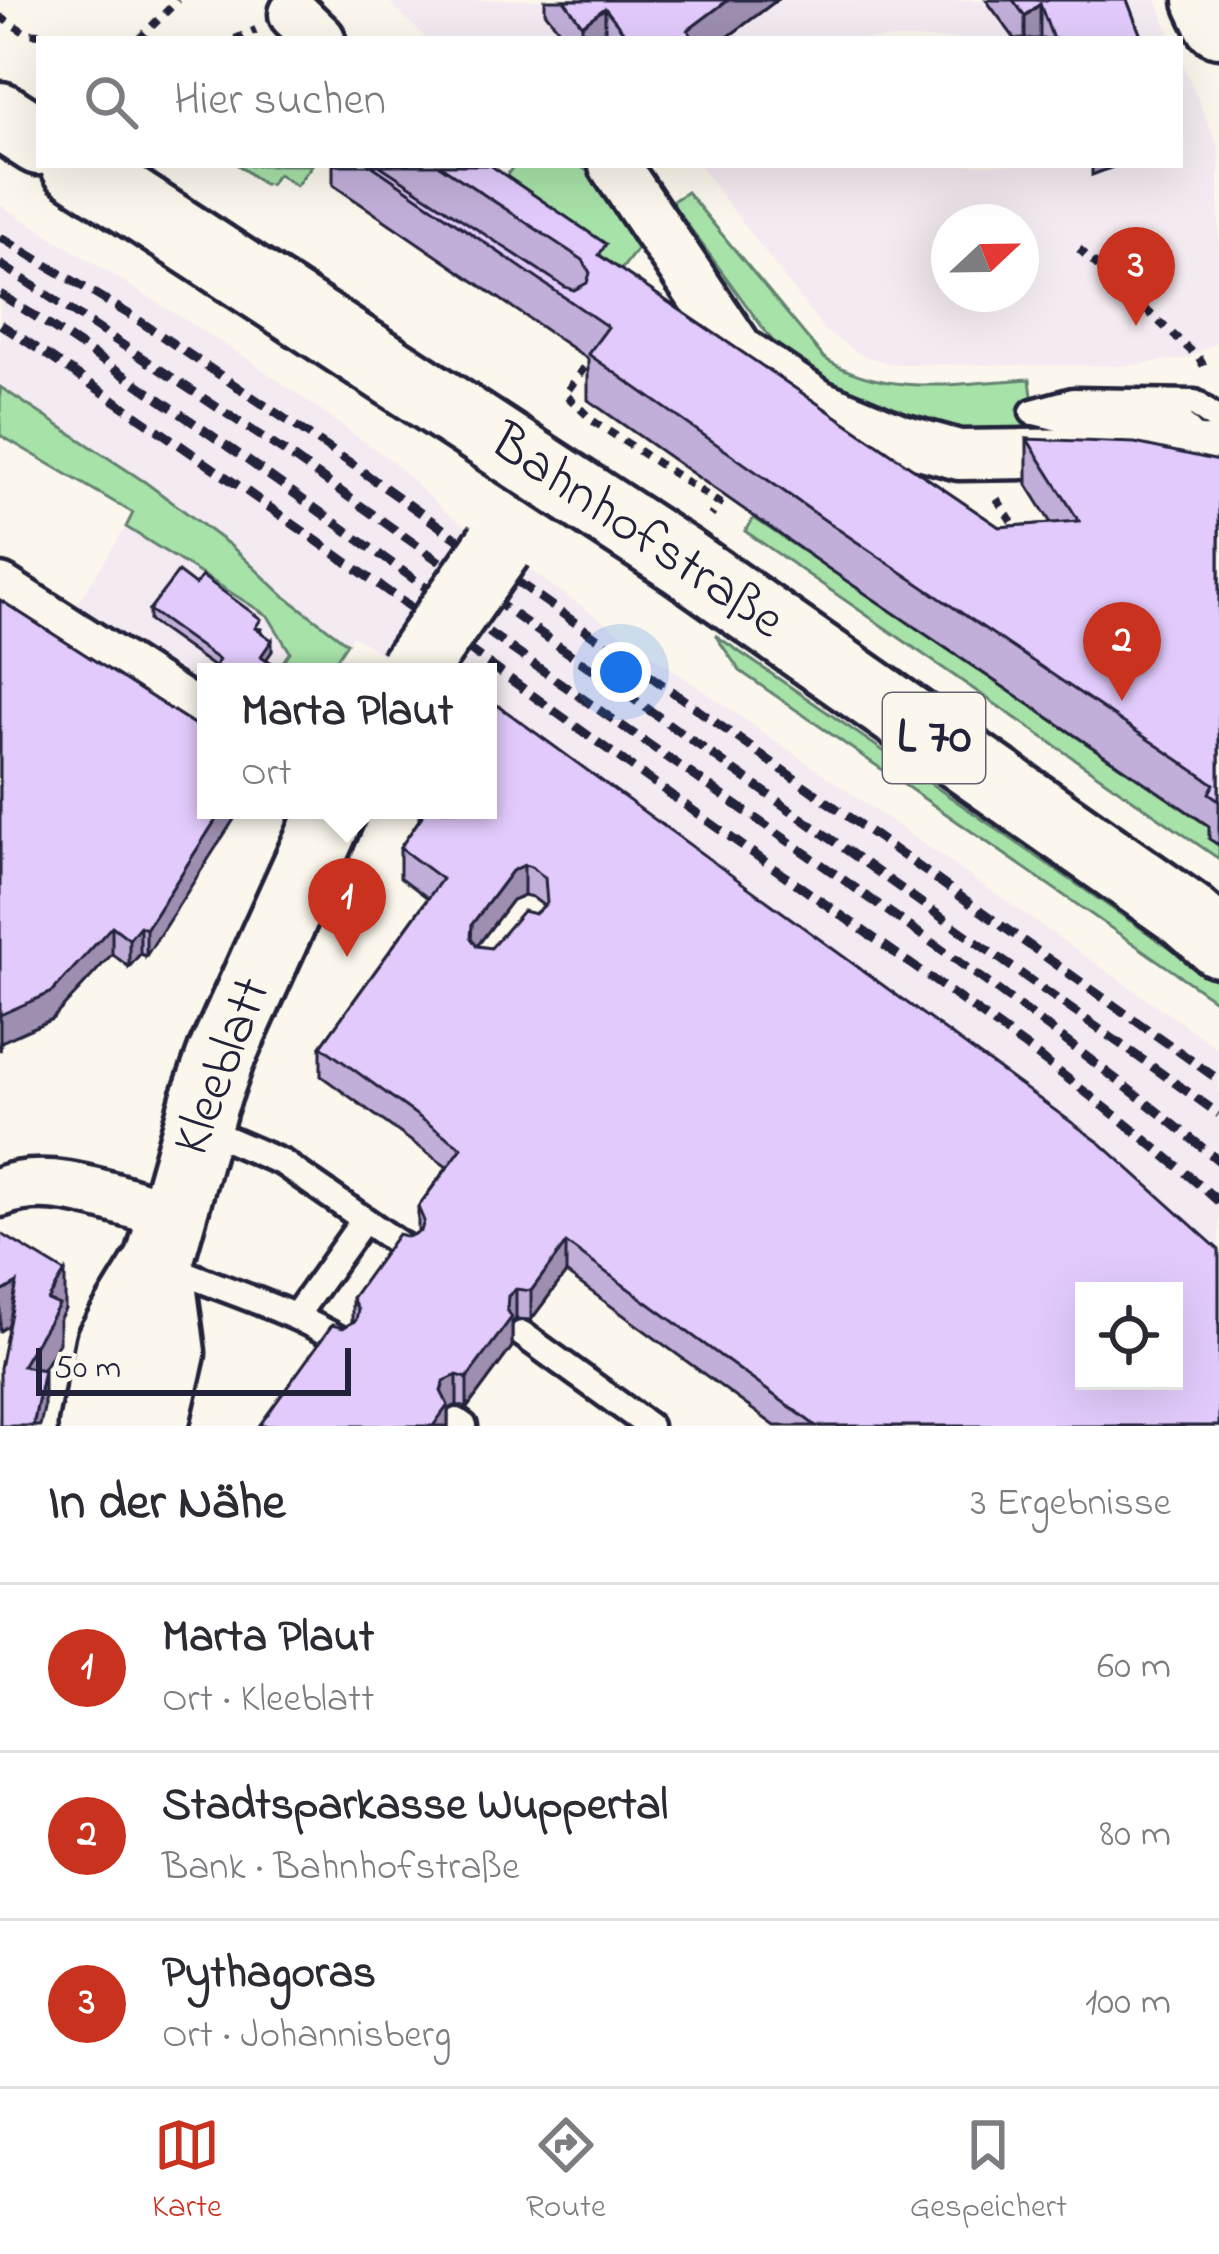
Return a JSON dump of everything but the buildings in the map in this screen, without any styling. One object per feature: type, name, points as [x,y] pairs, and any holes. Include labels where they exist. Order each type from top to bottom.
[{"type":"main road","points":[[1208,0],[1219,23]]},
{"type":"main road","points":[[0,116],[36,139]]},
{"type":"main road","name":"Bahnhofstraße","points":[[81,168],[682,561],[1208,927]]},
{"type":"main road","points":[[416,663],[550,474]]},
{"type":"main road","name":"Kleeblatt","points":[[93,1426],[110,1342],[165,1239],[221,1056],[328,819]]},
{"type":"main road","name":"Kleeblatt","points":[[154,1426],[171,1353],[165,1239]]},
{"type":"street","points":[[616,168],[739,351],[818,405],[898,438],[968,454],[1215,441]]},
{"type":"street","points":[[0,590],[197,715]]},
{"type":"street","points":[[0,1192],[20,1184],[43,1183],[165,1239]]},
{"type":"lane","points":[[1073,400],[1195,403],[1215,441],[1183,424],[1080,423],[1033,412],[1073,400]]},
{"type":"lane","points":[[198,1126],[283,1163],[408,1250]]},
{"type":"lane","points":[[297,1314],[363,1221]]},
{"type":"lane","points":[[165,1239],[228,1292],[297,1314],[343,1341]]},
{"type":"lane","points":[[522,1334],[649,1426]]},
{"type":"path","points":[[142,36],[178,0]]},
{"type":"path","points":[[0,17],[26,33],[68,36]]},
{"type":"path","points":[[1078,249],[1199,358]]},
{"type":"path","points":[[565,394],[597,350],[585,346]]},
{"type":"path","points":[[968,454],[1029,549]]},
{"type":"shaded area","points":[[388,0],[1156,0],[1171,36],[424,36]]},
{"type":"shaded area","points":[[1183,64],[1219,149],[1219,341],[1188,358],[1124,366],[892,364],[861,355],[825,331],[701,168],[1183,168]]},
{"type":"shaded area","points":[[0,205],[243,356],[391,460],[443,510],[1219,1049],[1219,1278],[497,734],[497,663],[395,663],[353,635],[347,643],[145,482],[0,387]]},
{"type":"shaded area","points":[[126,527],[269,616],[290,653],[282,663],[197,663],[197,682],[77,605]]},
{"type":"green space","points":[[242,168],[310,168],[296,186],[278,174],[270,184]]},
{"type":"green space","points":[[512,168],[583,168],[637,249],[606,290],[485,207]]},
{"type":"green space","points":[[687,192],[824,358],[847,371],[898,383],[1030,379],[1037,439],[965,442],[825,394],[779,350],[671,202]]},
{"type":"green space","points":[[0,387],[145,482],[347,643],[334,663],[282,663],[290,652],[268,616],[126,527],[133,513],[0,435]]},
{"type":"green space","points":[[754,518],[1214,830],[1209,838],[1219,846],[1219,859],[745,531]]},
{"type":"green space","points":[[715,635],[1219,982],[1219,1003],[740,671]]},
{"type":"railway","points":[[0,237],[135,318],[349,462],[1219,1080]]},
{"type":"railway","points":[[0,264],[288,454],[1219,1114]]},
{"type":"railway","points":[[0,294],[212,436],[894,915],[1219,1161]]},
{"type":"railway","points":[[0,324],[487,663]]},
{"type":"railway","points":[[497,670],[974,1009],[1219,1202]]},
{"type":"place","name":"Pythagoras","points":[[1136,326]]},
{"type":"place","name":"Stadtsparkasse Wuppertal","points":[[1122,701]]},
{"type":"place","name":"Marta Plaut","points":[[347,957]]}]
